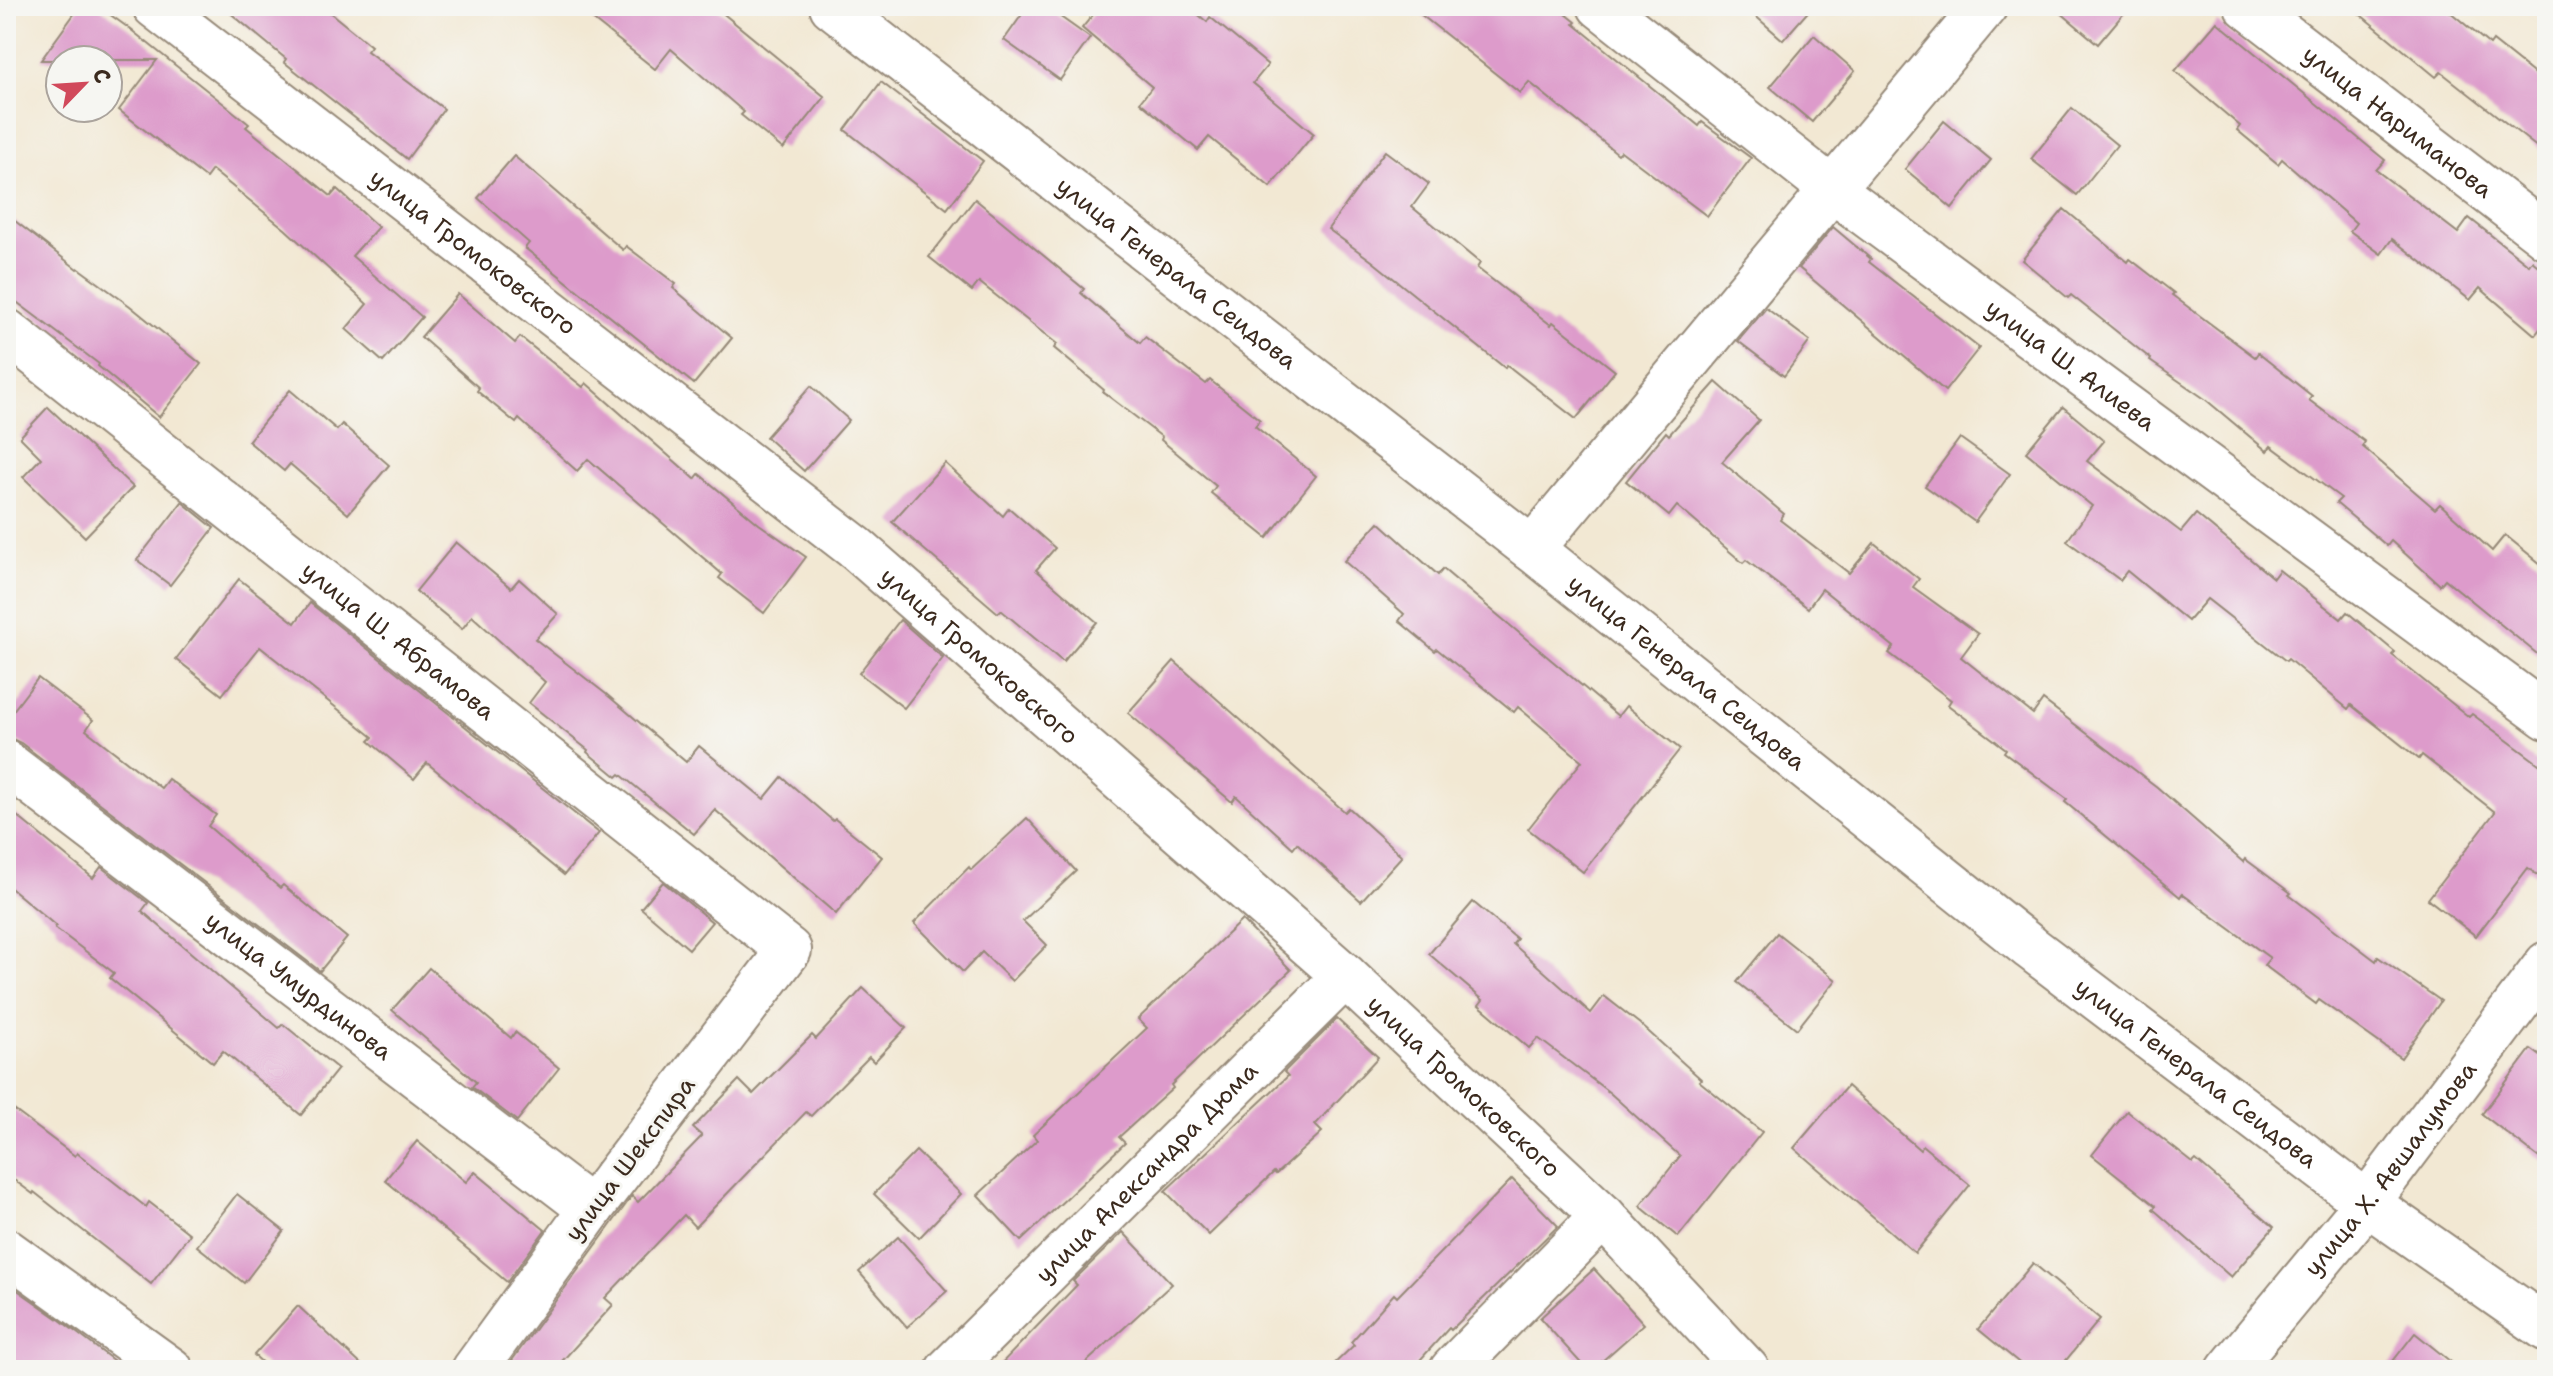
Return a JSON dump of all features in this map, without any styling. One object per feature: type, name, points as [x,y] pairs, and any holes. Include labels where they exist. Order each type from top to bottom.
[{"type":"street","name":"улица Громоковского","points":[[155,6],[857,549],[1345,976],[1603,1216],[1747,1370]]},
{"type":"street","name":"улица Генерала Сеидова","points":[[832,6],[1532,549],[2031,948],[2367,1203],[2547,1329]]},
{"type":"street","name":"улица Ш. Алиева","points":[[1600,6],[1833,190],[2547,717]]},
{"type":"street","points":[[1532,549],[1985,6]]},
{"type":"street","name":"улица Нариманова","points":[[2247,6],[2547,237]]},
{"type":"street","name":"улица Ш. Абрамова","points":[[6,331],[789,950]]},
{"type":"street","name":"улица Умурдинова","points":[[6,763],[591,1209]]},
{"type":"street","name":"улица Шекспира","points":[[474,1370],[591,1209],[789,950]]},
{"type":"street","name":"улица Х. Авшалумова","points":[[2229,1370],[2367,1203],[2547,964]]},
{"type":"street","name":"улица Александра Дюма","points":[[948,1370],[1345,976]]},
{"type":"street","points":[[1452,1370],[1603,1216]]},
{"type":"street","points":[[6,1251],[171,1370]]},
{"type":"building","points":[[80,6],[98,6],[130,29],[249,124],[246,127],[331,196],[337,189],[378,227],[352,256],[422,317],[383,362],[346,329],[367,304],[285,229],[212,170],[206,178],[124,114],[124,103],[157,60],[124,60],[124,44],[53,44]]},
{"type":"building","points":[[222,6],[322,6],[371,46],[367,51],[444,109],[407,159],[284,62],[286,59]]},
{"type":"building","points":[[576,6],[714,6],[825,97],[783,149],[741,115],[744,112],[671,49],[655,69]]},
{"type":"building","points":[[1028,6],[1045,6],[1090,38],[1060,80],[1004,40]]},
{"type":"building","points":[[1100,6],[1188,6],[1207,22],[1210,17],[1268,65],[1253,83],[1314,134],[1270,187],[1209,137],[1198,150],[1140,102],[1152,87],[1082,28]]},
{"type":"building","points":[[1410,6],[1556,6],[1699,126],[1702,122],[1751,158],[1707,216],[1621,151],[1618,154],[1529,82],[1520,93]]},
{"type":"building","points":[[1744,6],[1813,6],[1783,40]]},
{"type":"building","points":[[2053,6],[2130,6],[2098,44]]},
{"type":"building","points":[[2350,6],[2443,6],[2490,45],[2493,41],[2547,84],[2547,155],[2441,72],[2436,77]]},
{"type":"building","points":[[2217,22],[2385,160],[2376,170],[2458,233],[2469,218],[2529,265],[2532,261],[2547,273],[2547,320],[2535,335],[2480,288],[2470,300],[2392,239],[2381,254],[2350,231],[2356,223],[2282,159],[2278,164],[2237,130],[2240,126],[2175,71]]},
{"type":"building","points":[[1814,35],[1855,71],[1812,122],[1770,87]]},
{"type":"building","points":[[881,82],[983,161],[947,209],[845,130]]},
{"type":"building","points":[[2072,108],[2117,145],[2077,195],[2031,159]]},
{"type":"building","points":[[1944,121],[1991,160],[1952,208],[1905,169]]},
{"type":"building","points":[[1385,151],[1429,184],[1412,207],[1480,263],[1477,268],[1615,371],[1576,419],[1507,365],[1505,368],[1328,229]]},
{"type":"building","points":[[514,156],[623,250],[626,246],[676,284],[673,288],[732,338],[694,384],[525,248],[529,243],[478,198]]},
{"type":"building","points":[[975,199],[1084,289],[1081,293],[1140,343],[1145,337],[1206,384],[1210,380],[1260,420],[1255,426],[1316,476],[1267,538],[1211,493],[1216,486],[1161,440],[1162,437],[1103,392],[1054,348],[1057,344],[979,282],[972,291],[929,257]]},
{"type":"building","points":[[2064,209],[2128,262],[2130,259],[2174,293],[2172,295],[2255,357],[2258,353],[2312,396],[2309,400],[2365,442],[2362,446],[2435,509],[2440,504],[2492,551],[2505,535],[2547,569],[2547,662],[2445,579],[2440,585],[2391,541],[2387,546],[2336,503],[2341,498],[2271,446],[2267,451],[2205,399],[2150,361],[2071,295],[2068,298],[2022,260]]},
{"type":"building","points":[[6,214],[130,306],[201,364],[159,417],[99,364],[6,294]]},
{"type":"building","points":[[1833,227],[1871,259],[1869,262],[1979,348],[1945,391],[1799,268]]},
{"type":"building","points":[[458,294],[515,343],[520,337],[583,387],[586,383],[695,479],[699,474],[759,524],[806,557],[764,613],[719,578],[722,574],[588,459],[577,471],[519,419],[516,423],[477,391],[479,388],[421,337]]},
{"type":"building","points":[[1766,308],[1810,341],[1784,376],[1738,341]]},
{"type":"building","points":[[1716,382],[1759,420],[1722,462],[1784,514],[1780,520],[1849,573],[1874,543],[1919,579],[1913,587],[1978,634],[1961,657],[2033,714],[2043,700],[2157,787],[2243,862],[2245,859],[2291,893],[2289,895],[2376,961],[2378,957],[2441,1001],[2401,1058],[2319,1000],[2316,1004],[2264,965],[2270,958],[2182,894],[2180,897],[2065,802],[2067,799],[1948,705],[1951,700],[1889,653],[1894,647],[1822,589],[1808,608],[1746,560],[1743,563],[1677,506],[1669,516],[1626,481],[1666,432],[1669,435]]},
{"type":"building","points":[[811,386],[849,420],[804,471],[766,437]]},
{"type":"building","points":[[290,390],[337,430],[342,424],[389,465],[348,514],[290,464],[284,471],[248,441]]},
{"type":"building","points":[[48,407],[133,487],[85,537],[23,477],[41,458],[20,437]]},
{"type":"building","points":[[2063,407],[2104,441],[2087,461],[2181,532],[2196,514],[2273,578],[2279,570],[2341,619],[2347,612],[2395,652],[2392,655],[2469,717],[2472,714],[2547,770],[2547,860],[2537,875],[2528,868],[2476,936],[2428,899],[2495,812],[2422,755],[2419,759],[2351,705],[2348,709],[2288,659],[2286,661],[2207,599],[2188,621],[2127,571],[2120,580],[2067,541],[2092,506],[2026,452]]},
{"type":"building","points":[[1960,438],[2010,474],[1975,522],[1925,486]]},
{"type":"building","points":[[945,463],[1003,516],[1009,508],[1055,548],[1036,570],[1097,622],[1063,662],[1001,610],[998,613],[892,522]]},
{"type":"building","points":[[182,502],[214,528],[170,585],[137,560]]},
{"type":"building","points":[[1379,522],[1438,575],[1443,569],[1618,716],[1626,706],[1680,749],[1583,872],[1528,829],[1582,761],[1518,707],[1514,712],[1399,621],[1404,614],[1344,561]]},
{"type":"building","points":[[456,542],[511,588],[519,579],[558,614],[535,639],[686,762],[699,746],[764,799],[782,777],[833,821],[835,819],[882,857],[836,914],[715,810],[694,834],[620,774],[617,777],[529,703],[545,682],[472,616],[462,629],[416,591]]},
{"type":"building","points":[[239,579],[295,623],[310,603],[599,833],[564,875],[427,763],[414,779],[369,741],[373,737],[260,647],[222,695],[176,659]]},
{"type":"building","points":[[900,620],[943,658],[904,708],[859,673]]},
{"type":"building","points":[[1174,661],[1345,812],[1349,808],[1402,856],[1361,901],[1297,843],[1293,848],[1236,796],[1232,802],[1128,713]]},
{"type":"building","points":[[38,678],[93,720],[86,730],[161,788],[168,779],[216,815],[208,826],[280,888],[283,885],[347,938],[320,971],[21,743],[6,736],[6,720]]},
{"type":"building","points":[[6,807],[93,878],[101,867],[148,903],[142,911],[279,1028],[283,1024],[338,1069],[301,1115],[223,1051],[213,1063],[110,978],[114,973],[55,928],[6,884]]},
{"type":"building","points":[[1027,818],[1076,871],[1023,921],[1047,945],[1012,981],[982,952],[963,972],[914,923],[969,867],[971,870]]},
{"type":"building","points":[[663,882],[712,922],[689,949],[641,908]]},
{"type":"building","points":[[1473,902],[1517,939],[1513,944],[1591,1013],[1604,996],[1640,1024],[1701,1079],[1699,1081],[1762,1132],[1678,1237],[1640,1206],[1680,1156],[1610,1093],[1538,1038],[1529,1048],[1479,1005],[1483,1000],[1429,954]]},
{"type":"building","points":[[1242,920],[1291,970],[1171,1085],[1173,1088],[1119,1137],[1125,1143],[1021,1241],[978,1195],[1037,1140],[1033,1135],[1147,1028],[1138,1019]]},
{"type":"building","points":[[1777,933],[1836,980],[1797,1029],[1737,982]]},
{"type":"building","points":[[429,968],[511,1038],[515,1032],[559,1068],[517,1121],[472,1087],[476,1082],[392,1010]]},
{"type":"building","points":[[863,988],[906,1028],[874,1062],[869,1057],[811,1116],[806,1112],[695,1227],[684,1215],[605,1298],[613,1305],[554,1370],[505,1370],[632,1196],[638,1202],[702,1136],[693,1128],[739,1080],[753,1094],[812,1035],[816,1039]]},
{"type":"building","points":[[1337,1019],[1378,1057],[1315,1125],[1322,1132],[1276,1174],[1274,1172],[1209,1235],[1165,1191],[1288,1076],[1284,1072]]},
{"type":"building","points":[[2531,1049],[2547,1061],[2547,1164],[2482,1114]]},
{"type":"building","points":[[1847,1086],[1920,1150],[1923,1146],[1970,1185],[1915,1253],[1794,1148]]},
{"type":"building","points":[[6,1104],[75,1156],[77,1153],[146,1207],[149,1202],[190,1234],[151,1284],[34,1192],[6,1174]]},
{"type":"building","points":[[2127,1111],[2193,1163],[2196,1160],[2274,1227],[2231,1277],[2153,1209],[2156,1206],[2092,1155]]},
{"type":"building","points":[[417,1141],[466,1182],[475,1172],[545,1230],[507,1282],[385,1180]]},
{"type":"building","points":[[916,1151],[961,1194],[919,1238],[874,1194]]},
{"type":"building","points":[[1512,1179],[1558,1226],[1451,1330],[1449,1328],[1411,1370],[1328,1370],[1354,1345],[1351,1342],[1394,1294],[1397,1297]]},
{"type":"building","points":[[237,1194],[284,1231],[244,1283],[197,1246]]},
{"type":"building","points":[[1123,1232],[1172,1284],[1078,1370],[995,1370],[1077,1285],[1073,1281]]},
{"type":"building","points":[[898,1237],[947,1291],[907,1327],[859,1272]]},
{"type":"building","points":[[2033,1263],[2100,1319],[2058,1370],[2028,1370],[1978,1329]]},
{"type":"building","points":[[1594,1269],[1644,1324],[1592,1370],[1587,1370],[1540,1318]]},
{"type":"building","points":[[6,1282],[126,1370],[22,1370],[6,1357]]},
{"type":"building","points":[[298,1306],[367,1370],[270,1370],[254,1355]]},
{"type":"building","points":[[2415,1333],[2461,1370],[2386,1370]]}]
